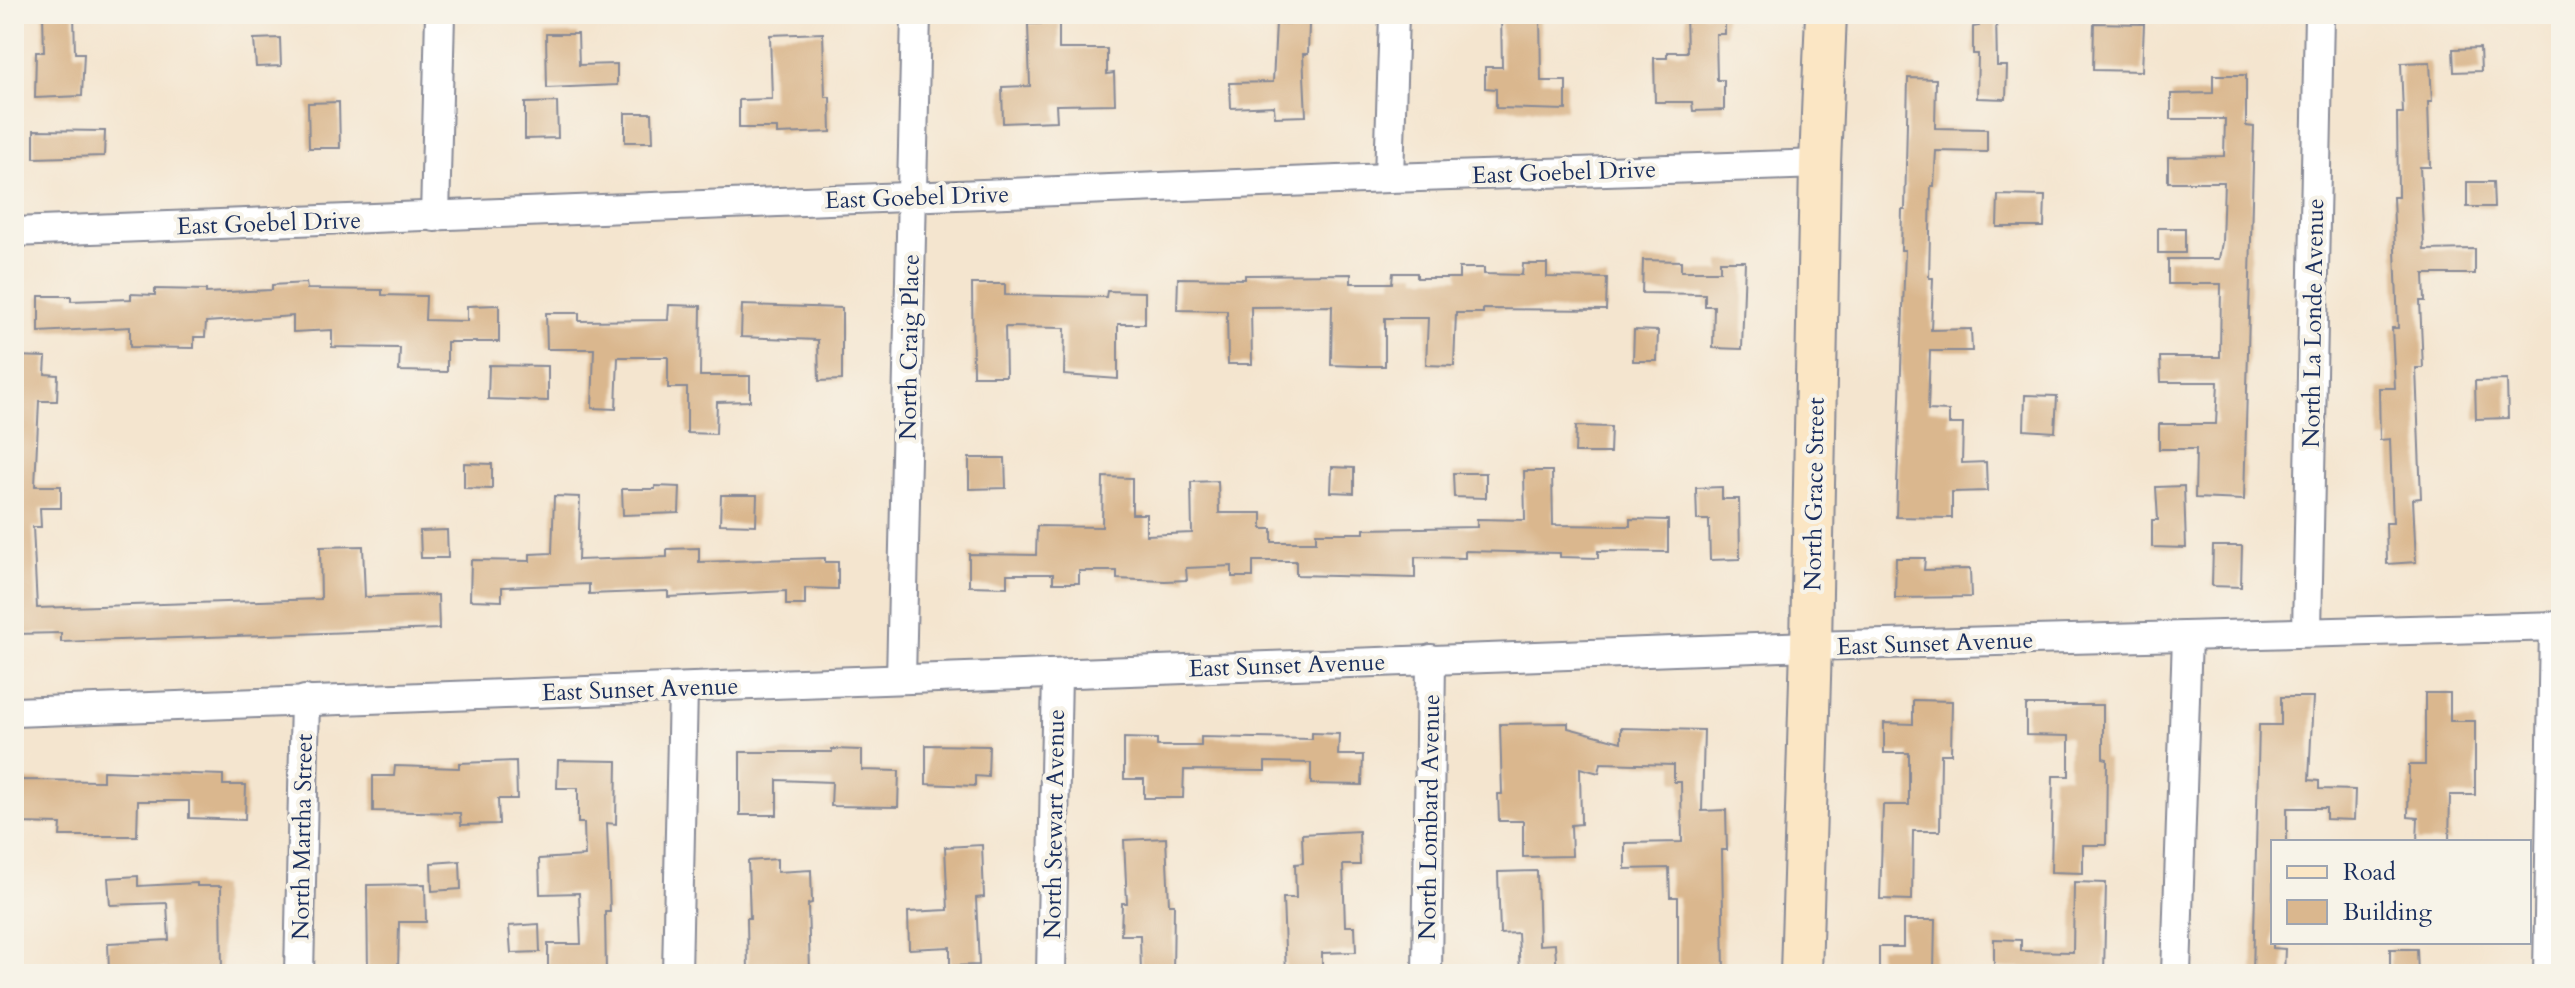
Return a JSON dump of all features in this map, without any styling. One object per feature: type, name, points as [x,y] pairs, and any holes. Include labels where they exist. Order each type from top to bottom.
[{"type":"street","points":[[435,217],[440,14]]},
{"type":"street","name":"North Craig Place","points":[[901,679],[916,14]]},
{"type":"street","points":[[1389,178],[1394,14]]},
{"type":"street","name":"North Grace Street","points":[[1801,974],[1826,14]]},
{"type":"street","name":"North La Londe Avenue","points":[[2307,632],[2319,14]]},
{"type":"street","name":"East Goebel Drive","points":[[14,232],[1820,164]]},
{"type":"street","points":[[2548,974],[2558,626]]},
{"type":"street","name":"East Sunset Avenue","points":[[14,712],[1811,646],[2558,626]]},
{"type":"street","points":[[2176,974],[2187,636]]},
{"type":"street","name":"North Lombard Avenue","points":[[1427,974],[1431,659]]},
{"type":"street","name":"North Stewart Avenue","points":[[1051,974],[1057,674]]},
{"type":"street","points":[[677,974],[683,688]]},
{"type":"street","name":"North Martha Street","points":[[299,974],[305,700]]},
{"type":"building","points":[[43,14],[74,14],[75,53],[84,53],[82,96],[35,98],[36,52],[44,52]]},
{"type":"building","points":[[1501,14],[1540,14],[1541,81],[1566,81],[1566,110],[1496,108],[1496,89],[1485,88],[1485,67],[1502,67]]},
{"type":"building","points":[[1686,14],[1725,14],[1725,34],[1716,34],[1717,80],[1724,80],[1724,110],[1693,111],[1692,102],[1655,102],[1654,58],[1667,58],[1667,52],[1687,52]]},
{"type":"building","points":[[1980,14],[1996,14],[1997,66],[2007,66],[2006,99],[1977,98],[1978,54],[1973,54],[1973,27],[1979,26]]},
{"type":"building","points":[[1059,23],[1059,49],[1107,49],[1107,74],[1114,73],[1115,104],[1056,105],[1057,121],[1003,123],[1002,87],[1030,86],[1028,24]]},
{"type":"building","points":[[1276,23],[1309,24],[1308,54],[1303,54],[1306,116],[1275,117],[1274,106],[1231,108],[1230,83],[1273,82]]},
{"type":"building","points":[[2094,23],[2144,24],[2142,71],[2093,70]]},
{"type":"building","points":[[823,33],[825,97],[830,97],[831,132],[777,134],[777,128],[739,128],[739,100],[772,99],[770,35]]},
{"type":"building","points":[[546,34],[578,34],[579,65],[617,64],[617,85],[547,88]]},
{"type":"building","points":[[280,38],[281,66],[256,67],[254,39]]},
{"type":"building","points":[[2480,48],[2481,71],[2454,72],[2453,49]]},
{"type":"building","points":[[2430,62],[2430,167],[2420,167],[2424,250],[2475,249],[2475,274],[2424,274],[2425,301],[2420,301],[2423,368],[2416,368],[2421,498],[2413,499],[2416,562],[2387,564],[2386,523],[2393,523],[2390,439],[2380,440],[2379,388],[2395,388],[2392,328],[2398,328],[2393,197],[2398,197],[2397,113],[2403,113],[2401,63]]},
{"type":"building","points":[[2213,75],[2246,75],[2246,126],[2254,127],[2244,500],[2195,498],[2196,449],[2159,449],[2159,424],[2216,424],[2218,382],[2161,382],[2160,357],[2220,357],[2221,284],[2168,284],[2168,259],[2219,259],[2224,182],[2168,182],[2168,157],[2224,156],[2225,119],[2171,119],[2171,94],[2213,93]]},
{"type":"building","points":[[1908,78],[1936,79],[1935,128],[1987,129],[1987,152],[1936,151],[1934,186],[1931,186],[1931,330],[1971,329],[1972,351],[1930,351],[1928,410],[1949,411],[1949,424],[1963,424],[1962,463],[1986,462],[1987,491],[1952,492],[1952,518],[1896,517]]},
{"type":"building","points":[[339,102],[340,148],[309,148],[308,103]]},
{"type":"building","points":[[557,102],[558,138],[525,139],[525,103]]},
{"type":"building","points":[[625,113],[652,113],[653,142],[625,142]]},
{"type":"building","points":[[34,130],[105,131],[104,156],[34,158]]},
{"type":"building","points":[[2467,182],[2493,182],[2494,207],[2467,207]]},
{"type":"building","points":[[1998,195],[2045,196],[2044,227],[1997,227]]},
{"type":"building","points":[[2158,228],[2185,228],[2185,253],[2158,253]]},
{"type":"building","points":[[1643,260],[1681,261],[1681,271],[1720,271],[1720,261],[1745,261],[1742,349],[1713,348],[1714,306],[1705,306],[1705,294],[1642,293]]},
{"type":"building","points":[[1523,264],[1547,264],[1547,277],[1607,278],[1606,310],[1483,309],[1483,313],[1456,313],[1454,366],[1426,365],[1428,318],[1385,318],[1385,366],[1361,366],[1331,365],[1332,306],[1251,307],[1252,364],[1228,364],[1227,311],[1177,310],[1178,278],[1245,279],[1245,275],[1351,274],[1351,283],[1392,283],[1393,273],[1417,273],[1417,278],[1459,278],[1459,268],[1484,268],[1484,274],[1522,275]]},
{"type":"building","points":[[306,283],[307,289],[382,290],[382,295],[426,296],[425,320],[467,321],[467,306],[499,305],[499,342],[447,342],[447,372],[399,371],[400,348],[332,347],[332,330],[293,332],[293,316],[206,322],[205,337],[194,337],[194,348],[130,347],[130,327],[39,332],[39,296],[71,296],[71,301],[131,299],[131,294],[155,295],[155,289],[206,290],[206,293],[272,290],[272,285]]},
{"type":"building","points":[[972,284],[1005,284],[1005,295],[1106,297],[1107,291],[1145,292],[1145,324],[1118,324],[1118,379],[1064,375],[1065,328],[1005,327],[1006,376],[973,376]]},
{"type":"building","points":[[669,305],[701,306],[700,376],[750,376],[750,401],[717,402],[716,434],[687,433],[687,388],[668,388],[668,357],[618,357],[616,409],[592,408],[594,349],[547,349],[546,313],[579,313],[579,321],[668,320]]},
{"type":"building","points":[[742,305],[842,308],[842,380],[819,381],[818,340],[741,337]]},
{"type":"building","points":[[1634,330],[1658,331],[1657,361],[1633,361]]},
{"type":"building","points":[[14,356],[46,357],[45,374],[58,375],[57,401],[39,401],[35,486],[61,486],[61,508],[40,508],[41,527],[33,527],[37,608],[321,599],[320,547],[363,546],[365,597],[438,595],[439,629],[61,642],[61,633],[14,634]]},
{"type":"building","points":[[489,365],[548,366],[548,401],[488,399]]},
{"type":"building","points":[[2507,380],[2508,418],[2476,419],[2475,381]]},
{"type":"building","points":[[2025,395],[2057,396],[2055,432],[2024,430]]},
{"type":"building","points":[[1576,426],[1611,427],[1610,453],[1575,453]]},
{"type":"building","points":[[969,458],[1005,458],[1006,488],[969,489]]},
{"type":"building","points":[[464,463],[492,464],[492,489],[464,488]]},
{"type":"building","points":[[1332,467],[1354,468],[1354,493],[1331,492]]},
{"type":"building","points":[[1524,471],[1552,471],[1553,525],[1630,526],[1630,519],[1668,520],[1668,552],[1598,551],[1598,558],[1560,557],[1560,553],[1465,551],[1465,558],[1415,557],[1415,578],[1296,575],[1296,561],[1253,561],[1253,577],[1232,577],[1232,566],[1186,568],[1187,580],[1117,579],[1117,571],[1079,571],[1079,583],[1053,583],[1053,574],[1007,574],[1007,587],[969,586],[969,554],[1036,555],[1037,526],[1102,527],[1103,477],[1132,478],[1132,514],[1146,514],[1146,535],[1192,533],[1191,482],[1218,481],[1219,513],[1262,513],[1262,529],[1272,529],[1272,542],[1316,542],[1316,533],[1477,527],[1477,519],[1525,520]]},
{"type":"building","points":[[1453,473],[1486,473],[1486,498],[1454,497]]},
{"type":"building","points":[[655,486],[680,487],[679,513],[623,515],[622,489],[655,489]]},
{"type":"building","points":[[2184,486],[2186,548],[2152,547],[2152,520],[2158,520],[2156,487]]},
{"type":"building","points":[[1722,487],[1722,499],[1739,499],[1740,559],[1710,560],[1709,520],[1697,520],[1696,488]]},
{"type":"building","points":[[721,495],[757,495],[756,525],[720,524]]},
{"type":"building","points":[[554,496],[580,497],[578,560],[667,557],[667,549],[699,548],[699,562],[825,558],[825,562],[838,562],[838,589],[805,588],[805,605],[786,605],[786,591],[668,597],[668,591],[589,594],[589,584],[502,587],[502,601],[470,600],[471,560],[530,561],[530,554],[552,553]]},
{"type":"building","points":[[447,530],[448,558],[421,558],[420,531]]},
{"type":"building","points":[[2213,546],[2242,546],[2241,587],[2212,586]]},
{"type":"building","points":[[1896,558],[1925,558],[1924,570],[1970,569],[1971,597],[1895,598]]},
{"type":"building","points":[[2425,693],[2450,693],[2450,721],[2475,721],[2475,795],[2450,795],[2449,840],[2417,840],[2418,818],[2408,817],[2409,765],[2425,765]]},
{"type":"building","points":[[2281,697],[2313,697],[2309,780],[2319,781],[2319,789],[2355,790],[2354,820],[2326,819],[2326,808],[2287,808],[2287,840],[2271,840],[2271,944],[2273,948],[2285,949],[2284,974],[2253,974],[2259,725],[2281,725]]},
{"type":"building","points":[[1913,700],[1952,701],[1951,754],[1941,754],[1940,831],[1913,831],[1912,900],[1880,899],[1883,805],[1909,805],[1909,753],[1884,753],[1884,723],[1913,724]]},
{"type":"building","points":[[2026,705],[2103,705],[2103,758],[2107,759],[2106,845],[2083,845],[2083,873],[2051,872],[2053,776],[2069,776],[2069,736],[2026,735]]},
{"type":"building","points":[[1568,723],[1568,728],[1621,742],[1621,728],[1704,730],[1702,811],[1726,810],[1727,850],[1722,850],[1724,974],[1678,974],[1678,897],[1670,897],[1669,868],[1625,869],[1625,843],[1682,842],[1681,782],[1674,782],[1674,765],[1601,763],[1599,773],[1580,768],[1581,824],[1571,825],[1572,856],[1523,857],[1523,821],[1499,821],[1498,794],[1502,794],[1500,724]]},
{"type":"building","points":[[1312,733],[1339,734],[1338,755],[1363,755],[1362,785],[1311,784],[1311,763],[1265,762],[1265,771],[1184,770],[1183,798],[1144,798],[1144,779],[1124,779],[1124,738],[1157,739],[1157,746],[1201,746],[1201,737],[1312,739]]},
{"type":"building","points":[[926,745],[989,746],[988,777],[975,776],[975,786],[926,784]]},
{"type":"building","points":[[832,749],[862,750],[862,770],[899,771],[898,807],[831,806],[832,782],[777,780],[777,815],[740,815],[740,752],[832,752]]},
{"type":"building","points":[[558,760],[617,761],[616,824],[607,823],[610,912],[605,912],[606,974],[548,974],[548,944],[581,944],[579,893],[540,894],[539,859],[585,856],[584,823],[578,823],[578,788],[557,788]]},
{"type":"building","points":[[516,761],[517,799],[498,799],[499,824],[461,825],[460,813],[373,811],[373,776],[394,776],[395,766],[459,768],[459,763]]},
{"type":"building","points":[[103,771],[223,775],[223,785],[246,785],[245,820],[189,818],[189,801],[138,801],[137,836],[60,836],[61,824],[20,823],[21,780],[103,781]]},
{"type":"building","points":[[1359,831],[1360,865],[1343,865],[1345,926],[1355,926],[1356,952],[1322,953],[1322,974],[1286,974],[1283,898],[1296,898],[1295,864],[1303,863],[1302,834]]},
{"type":"building","points":[[1166,838],[1169,904],[1174,904],[1173,974],[1141,974],[1140,935],[1121,935],[1122,903],[1127,903],[1124,840]]},
{"type":"building","points":[[982,845],[984,897],[976,898],[979,965],[950,966],[950,947],[909,949],[908,912],[948,910],[945,847]]},
{"type":"building","points":[[777,859],[777,872],[811,870],[812,903],[808,904],[810,971],[748,973],[748,861]]},
{"type":"building","points":[[460,861],[461,889],[432,891],[431,863]]},
{"type":"building","points":[[1537,871],[1539,945],[1555,944],[1557,974],[1520,974],[1518,933],[1500,934],[1498,872]]},
{"type":"building","points":[[138,876],[138,886],[197,883],[197,886],[221,886],[222,974],[167,974],[167,969],[109,971],[108,943],[169,940],[167,903],[110,905],[108,878]]},
{"type":"building","points":[[2074,882],[2106,883],[2104,974],[2051,974],[2051,969],[1994,968],[1994,939],[2021,940],[2021,951],[2073,952]]},
{"type":"building","points":[[425,884],[426,922],[399,922],[398,974],[368,974],[367,885]]},
{"type":"building","points":[[1903,920],[1935,920],[1934,972],[1879,971],[1879,947],[1903,947]]},
{"type":"building","points":[[539,924],[540,952],[511,953],[509,926]]},
{"type":"building","points":[[2390,949],[2417,949],[2418,974],[2390,974]]}]
